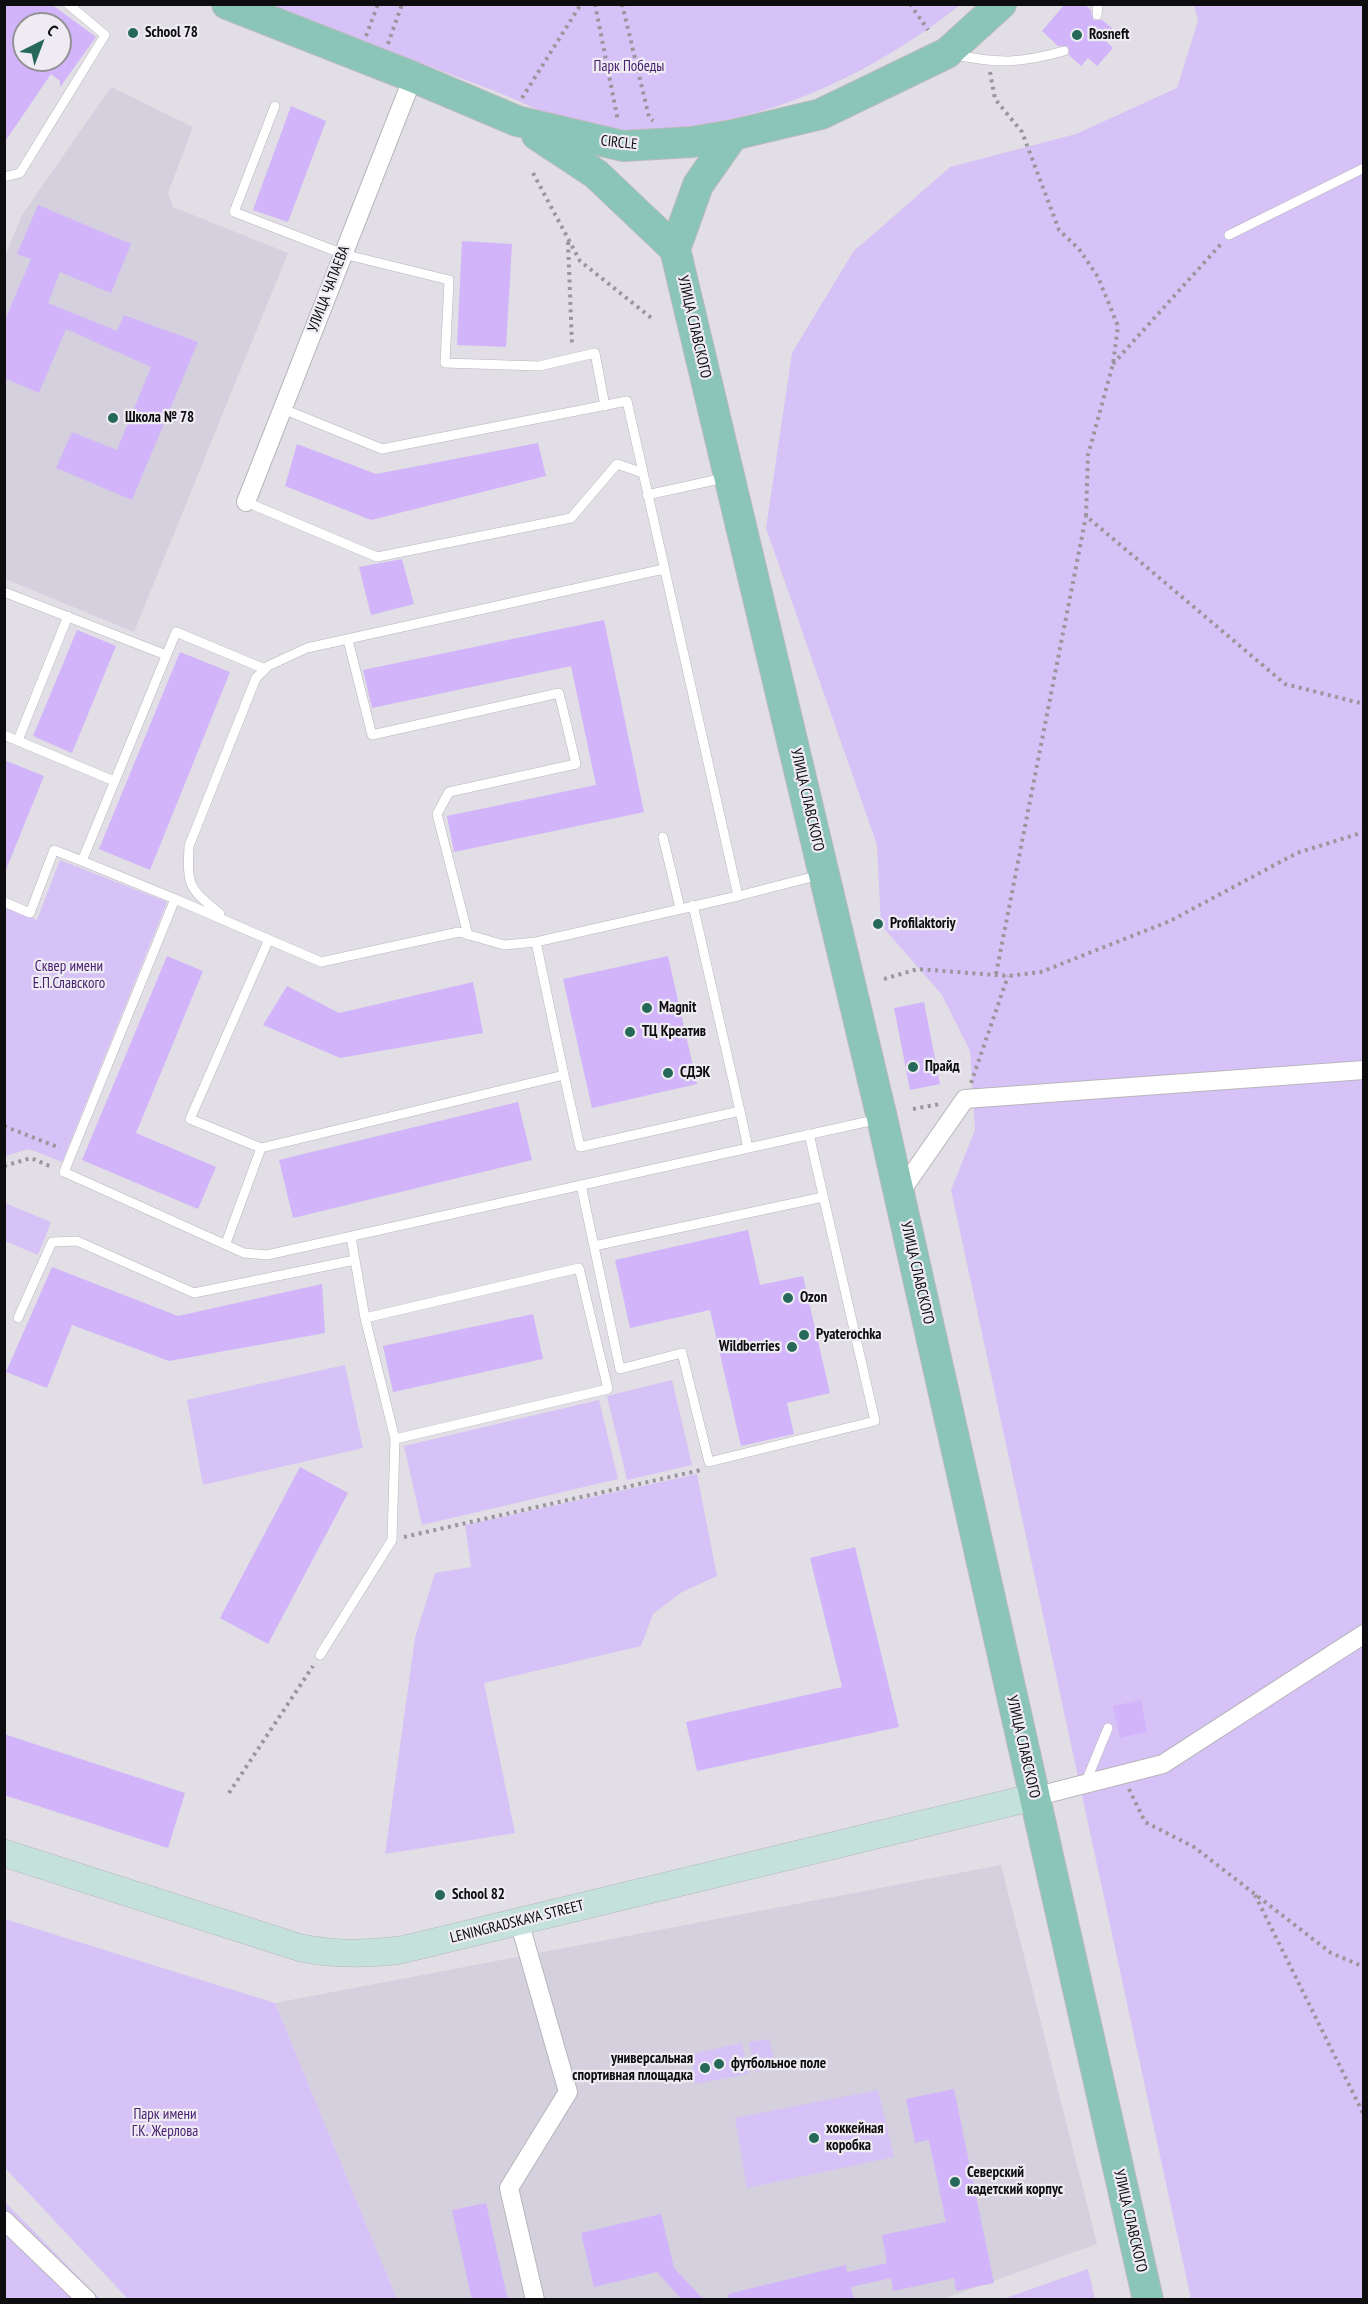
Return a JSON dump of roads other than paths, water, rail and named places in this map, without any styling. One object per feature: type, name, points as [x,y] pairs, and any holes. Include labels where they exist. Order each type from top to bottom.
[{"type":"main road","name":"CIRCLE","points":[[227,4],[413,77],[623,146],[662,145],[733,135],[821,114],[947,53],[1001,4]]},
{"type":"main road","points":[[519,110],[596,174],[675,249],[698,185],[733,135]]},
{"type":"main road","name":"УЛИЦА СЛАВСКОГО","points":[[675,249],[882,1118],[1148,2300]]},
{"type":"street","name":"УЛИЦА ЧАПАЕВА","points":[[246,502],[413,77]]},
{"type":"street","points":[[899,1194],[965,1100],[1364,1070]]},
{"type":"street","points":[[1034,1797],[1164,1764],[1364,1634]]},
{"type":"street","name":"LENINGRADSKAYA STREET","points":[[4,1852],[301,1948],[334,1955],[401,1950],[1034,1797]]},
{"type":"street","points":[[519,1921],[568,2092],[509,2188],[535,2300]]},
{"type":"street","points":[[4,2220],[87,2300]]},
{"type":"lane","points":[[4,177],[20,173],[105,35],[68,4]]},
{"type":"lane","points":[[1097,15],[1098,4]]},
{"type":"lane","points":[[947,53],[987,61],[1025,62],[1064,51]]},
{"type":"lane","points":[[275,106],[234,212],[343,254],[449,280],[445,363],[539,366],[595,353],[605,406]]},
{"type":"lane","points":[[1229,235],[1364,168]]},
{"type":"lane","points":[[283,409],[382,449],[627,401],[738,896]]},
{"type":"lane","points":[[246,502],[377,557],[571,518],[617,464],[643,473]]},
{"type":"lane","points":[[647,495],[729,477]]},
{"type":"lane","points":[[229,921],[194,893],[188,874],[189,846],[256,678],[265,669],[307,648],[664,569]]},
{"type":"lane","points":[[4,592],[166,655]]},
{"type":"lane","points":[[18,740],[68,616]]},
{"type":"lane","points":[[82,861],[176,632],[265,669]]},
{"type":"lane","points":[[348,640],[372,735],[559,693],[576,764],[449,792],[437,814],[468,935]]},
{"type":"lane","points":[[4,735],[114,781]]},
{"type":"lane","points":[[663,837],[680,908]]},
{"type":"lane","points":[[4,902],[30,913],[54,850],[229,921],[321,962],[459,932],[504,945],[536,942],[824,874]]},
{"type":"lane","points":[[175,899],[64,1172],[244,1252],[267,1256],[882,1118]]},
{"type":"lane","points":[[693,905],[748,1148]]},
{"type":"lane","points":[[269,939],[190,1119],[261,1148],[564,1076]]},
{"type":"lane","points":[[536,942],[580,1147],[740,1111]]},
{"type":"lane","points":[[581,1185],[620,1369],[682,1353],[709,1462],[874,1421],[809,1134]]},
{"type":"lane","points":[[226,1243],[261,1148]]},
{"type":"lane","points":[[594,1246],[823,1197]]},
{"type":"lane","points":[[320,1655],[392,1540],[395,1439],[365,1318],[351,1237]]},
{"type":"lane","points":[[18,1318],[52,1242],[77,1241],[194,1293],[355,1260]]},
{"type":"lane","points":[[365,1318],[579,1268],[582,1279],[608,1389],[395,1439]]},
{"type":"lane","points":[[1085,1784],[1108,1728]]},
{"type":"place","name":"School 78","points":[[133,33]]},
{"type":"place","name":"Rosneft","points":[[1077,35]]},
{"type":"place","name":"Школа № 78","points":[[113,418]]},
{"type":"place","name":"Profilaktoriy","points":[[878,924]]},
{"type":"place","name":"Magnit","points":[[647,1008]]},
{"type":"place","name":"ТЦ Креатив","points":[[630,1032]]},
{"type":"place","name":"Прайд","points":[[913,1067]]},
{"type":"place","name":"СДЭК","points":[[668,1073]]},
{"type":"place","name":"Ozon","points":[[788,1298]]},
{"type":"place","name":"Pyaterochka","points":[[804,1335]]},
{"type":"place","name":"Wildberries","points":[[792,1347]]},
{"type":"place","name":"School 82","points":[[440,1895]]},
{"type":"place","name":"футбольное поле","points":[[719,2064]]},
{"type":"place","name":"универсальная спортивная площадка","points":[[705,2068]]},
{"type":"place","name":"хоккейная коробка","points":[[814,2138]]},
{"type":"place","name":"Северский кадетский корпус","points":[[955,2182]]},
{"type":"park label","name":"Парк Победы","points":[[629,67]]},
{"type":"park label","name":"Сквер имени Е.П.Славского","points":[[69,976]]},
{"type":"park label","name":"Парк имени Г.К. Жерлова","points":[[165,2124]]}]
